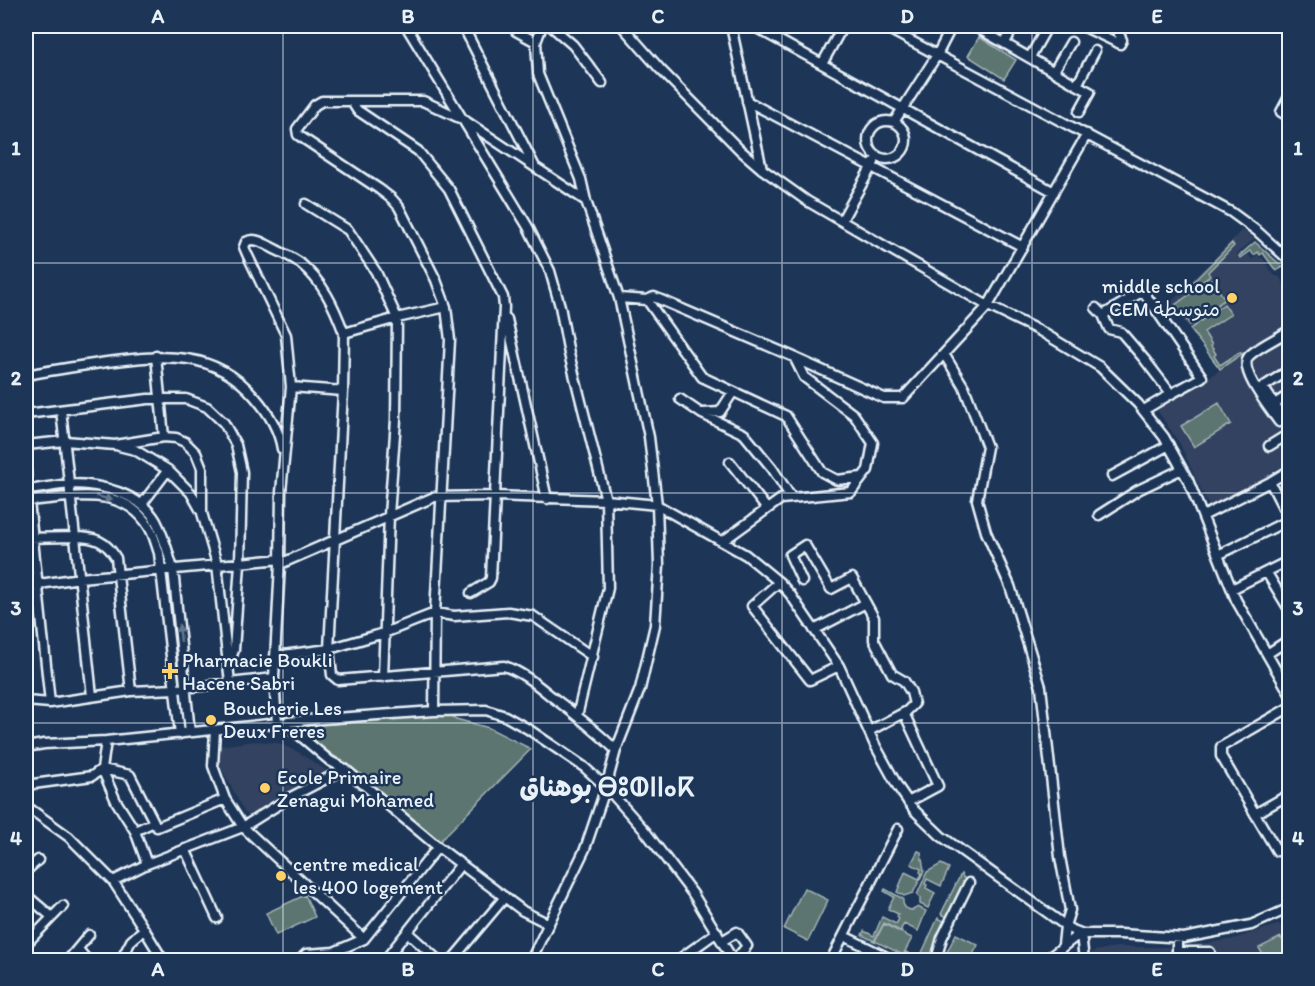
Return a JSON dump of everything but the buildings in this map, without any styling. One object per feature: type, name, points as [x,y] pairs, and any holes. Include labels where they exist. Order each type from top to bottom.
[{"type":"street","points":[[406,26],[528,227],[550,271],[561,306],[569,354],[606,500],[608,588],[577,716]]},
{"type":"street","points":[[463,26],[536,168]]},
{"type":"street","points":[[514,26],[516,31],[536,42]]},
{"type":"street","points":[[531,960],[585,849],[616,750],[640,689],[655,625],[659,565],[657,505],[649,437],[619,298],[586,201],[581,179],[538,74],[536,42],[542,26]]},
{"type":"street","points":[[551,26],[573,45],[602,83]]},
{"type":"street","points":[[731,26],[762,169]]},
{"type":"street","points":[[753,26],[1054,192]]},
{"type":"street","points":[[822,64],[843,26]]},
{"type":"street","points":[[883,26],[1231,212],[1257,231],[1290,261]]},
{"type":"street","points":[[894,122],[937,55],[952,26]]},
{"type":"street","points":[[1005,43],[1014,26]]},
{"type":"street","points":[[1082,26],[1119,44],[1122,40],[1115,26]]},
{"type":"street","points":[[626,27],[660,69],[740,150],[762,169],[807,201],[988,306],[1040,331],[1100,368],[1144,410],[1169,445],[1182,469],[1232,589],[1290,694]]},
{"type":"street","points":[[979,27],[1090,92],[1080,112]]},
{"type":"street","points":[[1030,57],[1046,29]]},
{"type":"street","points":[[1054,71],[1071,42]]},
{"type":"street","points":[[1077,85],[1095,51]]},
{"type":"street","points":[[1290,96],[1281,112],[1286,115],[1290,107]]},
{"type":"street","points":[[434,711],[435,613],[450,340],[447,307],[406,220],[393,199],[298,135],[297,129],[315,105],[322,100],[423,101],[464,120],[586,201]]},
{"type":"street","points":[[747,101],[1023,247]]},
{"type":"street","points":[[352,102],[357,110],[418,151],[449,189],[503,297],[547,499]]},
{"type":"street","points":[[882,122],[894,122],[904,130],[906,142],[904,149],[901,154],[889,159],[877,156],[869,146],[869,134],[882,122]]},
{"type":"street","points":[[619,298],[647,300],[654,297],[884,398],[903,398],[988,306],[1087,134]]},
{"type":"street","points":[[842,220],[877,156]]},
{"type":"street","points":[[306,204],[348,230],[376,272],[397,318],[396,420],[389,515],[383,677]]},
{"type":"street","points":[[277,723],[274,678],[284,458],[291,387],[286,335],[244,247],[246,242],[252,240],[260,241],[299,262],[332,301],[344,333],[329,649],[334,679],[504,666],[516,670],[577,716],[616,750]]},
{"type":"street","points":[[1103,315],[1143,291],[1202,377],[1144,410]]},
{"type":"street","points":[[647,300],[702,377],[786,416],[822,472],[837,480],[862,477]]},
{"type":"street","points":[[344,333],[447,307]]},
{"type":"street","points":[[471,593],[492,578],[504,307]]},
{"type":"street","points":[[1096,308],[1103,315],[1109,329],[1121,332],[1171,394]]},
{"type":"street","points":[[1272,405],[1247,373],[1246,361],[1249,356],[1290,330]]},
{"type":"street","points":[[944,354],[964,387],[987,447],[977,500],[986,532],[1010,586],[1041,687],[1060,857],[1070,910],[1063,945]]},
{"type":"street","points":[[26,375],[156,356],[181,357],[202,362],[232,376],[264,407],[281,440],[284,458]]},
{"type":"street","points":[[156,356],[164,437]]},
{"type":"street","points":[[723,540],[781,498],[851,492],[868,470],[873,443],[854,415],[804,377],[794,357]]},
{"type":"street","points":[[1286,372],[1263,387],[1280,422],[1287,423]]},
{"type":"street","points":[[291,387],[343,392]]},
{"type":"street","points":[[702,414],[720,412],[733,392]]},
{"type":"street","points":[[1272,405],[1290,394]]},
{"type":"street","points":[[26,414],[159,398],[186,399],[207,407],[224,423],[236,445],[242,472],[240,564],[234,650],[228,668]]},
{"type":"street","points":[[680,399],[702,414],[744,434],[792,497]]},
{"type":"street","points":[[61,410],[92,696]]},
{"type":"street","points":[[1269,446],[1290,433]]},
{"type":"street","points":[[115,445],[164,437],[176,438],[185,442],[196,453],[202,468],[202,513]]},
{"type":"street","points":[[26,445],[65,441],[115,445],[135,450],[168,470],[191,493],[202,513],[217,564],[230,683]]},
{"type":"street","points":[[1112,476],[1169,445]]},
{"type":"street","points":[[730,462],[767,509]]},
{"type":"street","points":[[1099,515],[1138,490],[1182,469]]},
{"type":"street","points":[[142,504],[168,470]]},
{"type":"street","points":[[1203,516],[1290,470]]},
{"type":"street","points":[[26,471],[26,490],[70,484],[114,490],[142,504],[155,519],[166,544],[173,569],[190,732]]},
{"type":"street","points":[[1218,555],[1289,520],[1270,482]]},
{"type":"street","points":[[50,703],[37,584],[29,538],[27,501],[88,495],[106,498],[126,506],[142,517],[156,545],[161,570],[180,734]]},
{"type":"street","points":[[26,586],[217,564],[281,561],[434,497],[495,496],[606,500],[657,505],[723,540],[746,555],[779,582],[790,594],[839,666],[898,787],[914,810],[941,836],[1065,926],[1080,934],[1178,938],[1251,925],[1290,908]]},
{"type":"street","points":[[29,538],[88,537],[104,542],[116,558],[131,691]]},
{"type":"street","points":[[802,581],[790,555],[806,545],[831,589],[852,578],[874,618],[874,640],[892,674],[904,681],[911,692],[914,704],[904,713],[869,731]]},
{"type":"street","points":[[1232,589],[1290,560]]},
{"type":"street","points":[[1267,573],[1290,611]]},
{"type":"street","points":[[779,582],[752,606],[810,680],[839,666]]},
{"type":"street","points":[[814,630],[866,603]]},
{"type":"street","points":[[275,656],[329,649],[384,633],[435,613],[454,616],[508,612],[533,616],[593,657]]},
{"type":"street","points":[[1267,654],[1290,639]]},
{"type":"street","points":[[26,701],[50,703],[131,691],[175,689],[274,678]]},
{"type":"street","points":[[1290,707],[1221,747],[1221,756],[1276,851],[1290,843]]},
{"type":"street","points":[[26,747],[277,723],[434,711],[486,710],[505,716],[528,729],[584,767],[606,787],[645,831],[693,894],[717,932],[722,941],[734,960],[747,946],[737,932],[722,941]]},
{"type":"street","points":[[904,713],[938,786],[908,802]]},
{"type":"street","points":[[277,723],[298,734],[330,761],[345,769],[438,847],[523,911],[549,924]]},
{"type":"street","points":[[215,730],[213,766],[225,799],[243,827],[364,939]]},
{"type":"street","points":[[106,741],[102,769],[116,801],[135,831],[147,864]]},
{"type":"street","points":[[26,785],[92,776],[102,769],[130,775],[154,822],[135,831]]},
{"type":"street","points":[[113,881],[147,864],[243,827],[261,818],[289,798],[345,769]]},
{"type":"street","points":[[1255,814],[1290,794]]},
{"type":"street","points":[[157,827],[225,799]]},
{"type":"street","points":[[26,806],[69,837],[113,881],[163,960]]},
{"type":"street","points":[[831,960],[898,829]]},
{"type":"street","points":[[300,960],[306,954],[333,952],[364,939],[438,847]]},
{"type":"street","points":[[185,849],[217,918]]},
{"type":"street","points":[[26,871],[38,860]]},
{"type":"street","points":[[386,960],[461,864]]},
{"type":"street","points":[[936,960],[942,938],[969,883]]},
{"type":"street","points":[[26,895],[52,917]]},
{"type":"street","points":[[452,960],[505,897]]},
{"type":"street","points":[[26,944],[63,906]]},
{"type":"street","points":[[121,960],[131,941],[144,929]]},
{"type":"street","points":[[407,932],[438,960]]},
{"type":"street","points":[[678,960],[717,932]]},
{"type":"street","points":[[1046,960],[1080,934]]},
{"type":"street","points":[[1080,934],[1083,960]]},
{"type":"street","points":[[68,960],[89,935]]},
{"type":"street","points":[[844,936],[893,960]]},
{"type":"street","points":[[1178,938],[1177,956],[1210,952],[1210,960]]},
{"type":"street","points":[[78,949],[87,960]]},
{"type":"shaded area","points":[[1242,230],[1254,239],[1237,254],[1240,259],[1248,254],[1252,259],[1258,255],[1262,257],[1274,275],[1280,277],[1289,294],[1289,462],[1211,511],[1180,444],[1157,410],[1220,370],[1170,303]]},
{"type":"shaded area","name":"Ecole Primaire Zenagui Mohamed","points":[[255,741],[278,743],[298,752],[326,770],[319,778],[278,798],[254,816],[245,813],[217,760],[218,746]]},
{"type":"shaded area","points":[[1280,924],[1289,944],[1289,960],[1083,960],[1094,951],[1115,947],[1180,947],[1233,939]]},
{"type":"green space","points":[[979,37],[1016,60],[1004,79],[968,56]]},
{"type":"green space","points":[[1255,242],[1283,267],[1276,271],[1263,253],[1260,255],[1258,252],[1254,255],[1250,251],[1240,258],[1239,256]]},
{"type":"green space","points":[[1232,243],[1234,246],[1208,272],[1210,276],[1188,292],[1186,289]]},
{"type":"green space","points":[[1211,279],[1225,299],[1190,325],[1175,305]]},
{"type":"green space","points":[[1224,304],[1231,314],[1204,332],[1220,365],[1240,352],[1242,354],[1220,369],[1190,329]]},
{"type":"green space","points":[[1219,403],[1231,424],[1194,447],[1181,426]]},
{"type":"green space","points":[[449,714],[456,719],[489,728],[531,749],[438,843],[347,765],[293,727]]},
{"type":"green space","points":[[918,851],[921,852],[924,871],[913,893],[904,896],[897,892],[905,872],[919,879],[922,874],[921,869],[911,864]]},
{"type":"green space","points":[[941,864],[949,868],[941,886],[927,879],[925,884],[926,888],[935,893],[928,908],[920,904],[920,898],[917,895],[927,872]]},
{"type":"green space","points":[[961,874],[966,881],[947,917],[941,914]]},
{"type":"green space","points":[[804,888],[828,900],[808,941],[784,929]]},
{"type":"green space","points":[[885,889],[903,899],[906,908],[913,910],[918,907],[926,911],[918,931],[904,924],[902,932],[884,923],[874,941],[862,935],[864,931],[874,936],[882,917],[896,924],[899,919],[898,914],[888,909],[894,897],[884,891]]},
{"type":"green space","points":[[305,895],[315,917],[276,935],[266,913]]},
{"type":"green space","points":[[938,918],[944,921],[930,960],[903,958],[906,952],[917,958],[920,957]]},
{"type":"green space","points":[[884,924],[912,938],[903,955],[875,941]]},
{"type":"green space","points":[[956,934],[978,945],[970,960],[943,960]]},
{"type":"green space","points":[[1281,937],[1289,953],[1289,960],[1266,960],[1259,948]]},
{"type":"place","name":"middle school CEM متوسطة","points":[[1232,298]]},
{"type":"place","name":"Pharmacie Boukli Hacene Sabri","points":[[170,671]]},
{"type":"place","name":"Boucherie Les Deux Freres","points":[[211,720]]},
{"type":"place","name":"Ecole Primaire Zenagui Mohamed","points":[[265,788]]},
{"type":"place","name":"centre medical les 400 logement","points":[[281,876]]},
{"type":"district","name":"بوهناق ⴱⵓⵀⵏⵏⴰⴽ","points":[[607,787]]}]
